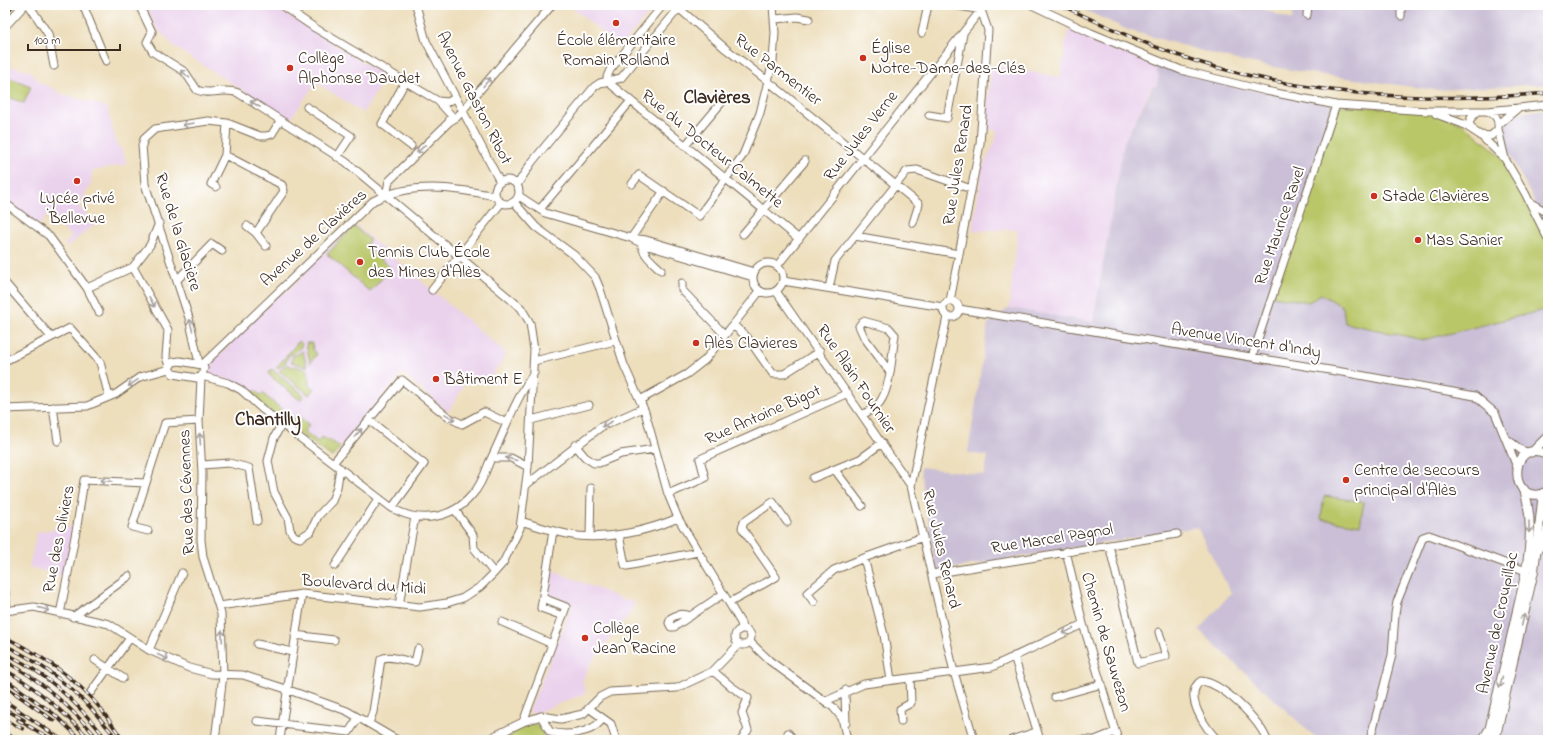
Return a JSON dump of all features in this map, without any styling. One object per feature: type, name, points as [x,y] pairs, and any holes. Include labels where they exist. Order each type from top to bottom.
[{"type":"main road","points":[[5,26],[24,5]]},
{"type":"main road","points":[[1517,467],[1522,458],[1531,452],[1548,436]]},
{"type":"main road","points":[[1531,452],[1540,452],[1548,455]]},
{"type":"main road","name":"Avenue de Croupillac","points":[[1487,740],[1529,553],[1530,508],[1524,489],[1517,479],[1517,467]]},
{"type":"main road","points":[[1524,489],[1530,493],[1546,492]]},
{"type":"main road","name":"Avenue de Croupillac","points":[[1495,740],[1534,571],[1546,492]]},
{"type":"street","points":[[29,5],[48,34],[54,66]]},
{"type":"street","points":[[82,5],[106,61]]},
{"type":"street","name":"Boulevard du Midi","points":[[139,5],[152,32],[148,38],[149,47],[153,52],[185,72],[197,90],[208,92],[230,89],[337,157],[490,280],[521,308],[530,323],[534,373],[528,467],[520,528],[503,563],[480,587],[463,598],[420,607],[302,594],[219,606]]},
{"type":"street","points":[[281,5],[315,28],[438,102],[451,115],[449,122]]},
{"type":"street","name":"Avenue Gaston Ribot","points":[[416,5],[426,41],[500,182]]},
{"type":"street","points":[[386,196],[389,181],[461,110],[552,5]]},
{"type":"street","points":[[608,82],[610,70],[663,5]]},
{"type":"street","points":[[695,222],[743,155],[760,113],[770,82],[774,56],[775,19],[773,5]]},
{"type":"street","points":[[922,33],[928,5]]},
{"type":"street","points":[[954,5],[983,8]]},
{"type":"street","points":[[1032,5],[1091,33],[1181,70],[1266,91],[1336,104],[1428,111],[1477,112],[1548,105]]},
{"type":"street","points":[[1307,15],[1308,5]]},
{"type":"street","points":[[1401,5],[1401,16]]},
{"type":"street","points":[[676,6],[621,78],[600,83],[594,87],[532,162],[517,185],[519,196],[540,209],[560,218],[631,238],[646,240],[754,274]]},
{"type":"street","name":"Rue Parmentier","points":[[676,6],[726,49],[770,82],[919,204],[913,223]]},
{"type":"street","name":"Rue Jules Verne","points":[[777,266],[983,8]]},
{"type":"street","name":"Rue Jules Renard","points":[[950,302],[980,144],[988,30],[983,8]]},
{"type":"street","points":[[775,19],[797,17],[809,18]]},
{"type":"street","points":[[929,115],[947,118],[964,31]]},
{"type":"street","points":[[405,82],[382,124],[411,146]]},
{"type":"street","name":"Rue du Docteur Calmette","points":[[608,82],[630,102],[799,239]]},
{"type":"street","points":[[438,102],[448,102],[455,98]]},
{"type":"street","points":[[540,209],[630,102]]},
{"type":"street","points":[[685,146],[722,102]]},
{"type":"street","name":"Rue Maurice Ravel","points":[[1252,357],[1336,104]]},
{"type":"street","points":[[307,107],[351,136],[337,157]]},
{"type":"street","points":[[444,107],[454,110],[461,110]]},
{"type":"street","points":[[1428,111],[1453,120],[1477,133],[1491,136],[1498,127],[1520,107]]},
{"type":"street","points":[[1487,111],[1496,116],[1505,159]]},
{"type":"street","points":[[1477,112],[1471,118],[1470,124],[1477,133],[1505,159],[1529,201],[1548,239]]},
{"type":"street","name":"Rue de la Glacière","points":[[201,377],[204,368],[201,364],[190,318],[145,184],[143,174],[142,145],[148,133],[155,129],[208,121],[227,123],[260,136],[266,136],[272,134],[280,121]]},
{"type":"street","points":[[216,187],[211,184],[225,155],[227,123]]},
{"type":"street","points":[[225,155],[282,185],[284,191],[256,233]]},
{"type":"street","points":[[743,234],[805,161]]},
{"type":"street","points":[[829,288],[835,261],[907,171],[917,170],[971,189]]},
{"type":"street","points":[[632,184],[639,174],[699,216]]},
{"type":"street","points":[[517,185],[510,180],[500,182],[495,189],[495,196],[501,203],[508,204],[514,202],[519,196]]},
{"type":"street","name":"Avenue de Clavières","points":[[201,364],[373,201],[408,190],[434,187],[457,188],[495,196]]},
{"type":"street","points":[[631,238],[664,191]]},
{"type":"street","points":[[1529,201],[1548,213]]},
{"type":"street","points":[[514,202],[536,227],[574,255],[592,273],[600,289],[624,365],[643,408],[668,494],[678,518],[741,623],[742,629]]},
{"type":"street","points":[[5,203],[48,236],[88,288],[99,312]]},
{"type":"street","points":[[432,290],[501,203]]},
{"type":"street","points":[[88,288],[133,268],[150,245],[159,223]]},
{"type":"street","points":[[247,226],[256,233],[266,246]]},
{"type":"street","points":[[855,236],[959,254]]},
{"type":"street","points":[[631,238],[641,244],[754,274]]},
{"type":"street","points":[[177,280],[212,244],[222,251]]},
{"type":"street","points":[[641,244],[649,259],[661,270]]},
{"type":"street","points":[[767,263],[777,266],[781,270],[783,281],[776,291],[768,293],[760,290],[754,282],[754,274],[762,264],[767,263]]},
{"type":"street","points":[[133,268],[168,330],[166,356],[173,374],[201,377],[228,383],[241,390],[281,425],[378,498],[403,514],[415,518],[435,517],[455,510],[473,494],[492,458],[521,392],[534,373]]},
{"type":"street","points":[[783,281],[943,307],[950,302],[956,303],[959,309],[954,317],[947,317],[943,311],[943,307]]},
{"type":"street","points":[[682,283],[682,290],[724,335]]},
{"type":"street","points":[[5,284],[51,337]]},
{"type":"street","points":[[640,400],[695,368],[705,360],[760,290]]},
{"type":"street","name":"Rue Alain Fournier","points":[[776,291],[820,351],[911,486]]},
{"type":"street","name":"Avenue Vincent d'Indy","points":[[959,309],[1252,357],[1475,396],[1495,413],[1517,467]]},
{"type":"street","name":"Rue Jules Renard","points":[[947,317],[911,486],[954,672],[974,740]]},
{"type":"street","points":[[863,415],[880,402],[887,387],[895,335],[889,328],[863,321],[859,326],[864,337],[889,371]]},
{"type":"street","points":[[733,325],[747,337],[773,374],[784,374],[820,351]]},
{"type":"street","points":[[5,361],[70,328],[100,362],[109,397]]},
{"type":"street","points":[[534,361],[615,340]]},
{"type":"street","points":[[5,409],[87,406],[116,394],[140,377],[169,367],[173,362],[180,361],[201,364]]},
{"type":"street","name":"Rue des Cévennes","points":[[201,377],[199,421],[202,465],[201,540],[203,557],[221,614],[223,675],[215,740]]},
{"type":"street","points":[[333,463],[402,380],[448,417],[462,424],[484,412],[507,423]]},
{"type":"street","name":"Rue Antoine Bigot","points":[[668,494],[705,478],[700,459],[848,393]]},
{"type":"street","points":[[531,420],[589,405]]},
{"type":"street","points":[[54,407],[58,441]]},
{"type":"street","points":[[526,485],[575,445],[601,428],[643,408]]},
{"type":"street","points":[[369,420],[424,464],[392,508]]},
{"type":"street","points":[[148,531],[132,527],[165,423],[199,421]]},
{"type":"street","points":[[281,425],[274,438],[268,461],[274,492],[286,514],[290,530],[294,536],[300,538],[311,531],[318,516],[332,501],[337,487],[340,468]]},
{"type":"street","name":"Avenue Vincent d'Indy","points":[[1505,437],[1521,450],[1531,452]]},
{"type":"street","points":[[813,478],[860,459],[882,442]]},
{"type":"street","points":[[575,445],[584,456],[594,463],[599,463],[621,454],[655,449]]},
{"type":"street","points":[[492,458],[511,458],[528,467]]},
{"type":"street","points":[[202,465],[229,462],[249,468],[257,521]]},
{"type":"street","points":[[835,470],[862,506]]},
{"type":"street","name":"Rue des Oliviers","points":[[60,614],[76,532],[84,480],[145,483]]},
{"type":"street","points":[[590,536],[591,488]]},
{"type":"street","points":[[335,566],[378,498]]},
{"type":"street","points":[[729,603],[776,577],[742,528],[744,522],[773,502],[787,522]]},
{"type":"street","points":[[455,510],[473,534],[474,548],[494,574]]},
{"type":"street","points":[[399,605],[415,518]]},
{"type":"street","points":[[521,521],[553,531],[580,536],[590,536],[619,535],[654,527],[678,518]]},
{"type":"street","points":[[1536,552],[1542,545],[1548,525]]},
{"type":"street","points":[[553,531],[541,608],[563,616]]},
{"type":"street","name":"Rue Marcel Pagnol","points":[[932,574],[1177,534]]},
{"type":"street","points":[[619,535],[625,565],[627,566],[698,552]]},
{"type":"street","points":[[1370,740],[1392,655],[1394,614],[1397,602],[1423,537],[1429,535],[1526,570]]},
{"type":"street","points":[[814,602],[807,593],[834,570],[923,537]]},
{"type":"street","points":[[1109,545],[1138,663],[1166,656],[1159,632]]},
{"type":"street","name":"Chemin de Sauvezon","points":[[1066,551],[1083,624],[1118,740]]},
{"type":"street","points":[[864,558],[884,635],[891,680]]},
{"type":"street","points":[[149,650],[182,573]]},
{"type":"street","points":[[73,617],[129,576]]},
{"type":"street","points":[[5,591],[6,611],[34,607],[109,624],[149,650],[189,668],[212,674],[243,675],[286,689],[347,712],[397,740]]},
{"type":"street","points":[[280,739],[286,689],[302,594]]},
{"type":"street","points":[[691,616],[723,594]]},
{"type":"street","points":[[523,722],[566,607],[543,598]]},
{"type":"street","points":[[502,622],[552,644]]},
{"type":"street","points":[[826,701],[846,690],[864,684],[992,667],[1083,624]]},
{"type":"street","points":[[742,629],[747,630],[750,633],[750,642],[770,661],[826,701],[842,718],[846,729]]},
{"type":"street","points":[[739,644],[735,636],[742,629]]},
{"type":"street","points":[[295,635],[334,640]]},
{"type":"street","points":[[92,692],[130,638]]},
{"type":"street","points":[[739,644],[746,645],[750,642]]},
{"type":"street","points":[[257,644],[292,652]]},
{"type":"street","points":[[486,740],[523,722],[541,716],[561,719],[583,714],[590,709],[600,697],[610,692],[677,688],[713,671],[739,644]]},
{"type":"street","points":[[368,723],[373,712],[381,659],[390,657],[415,662],[418,649]]},
{"type":"street","points":[[1014,656],[1030,703],[1036,732],[1040,740]]},
{"type":"street","points":[[96,660],[123,678]]},
{"type":"street","points":[[713,671],[748,698],[742,713],[748,730],[741,740]]},
{"type":"street","points":[[901,721],[900,709],[911,703],[910,678]]},
{"type":"street","points":[[1218,740],[1208,731],[1198,712],[1195,696],[1196,687],[1201,681],[1218,688],[1238,703],[1262,730],[1267,740]]},
{"type":"street","points":[[1055,697],[1102,684]]},
{"type":"street","points":[[846,690],[844,695],[847,740]]},
{"type":"street","points":[[590,709],[611,724],[616,740]]},
{"type":"street","points":[[541,716],[550,732],[562,735],[595,728],[601,721],[600,717]]},
{"type":"street","points":[[257,721],[281,722],[348,732],[358,718]]},
{"type":"street","points":[[1482,740],[1490,728]]},
{"type":"street","points":[[1012,740],[1036,732]]},
{"type":"street","points":[[1095,740],[1115,732]]},
{"type":"street","points":[[788,733],[794,740]]},
{"type":"street","points":[[1079,740],[1091,740]]},
{"type":"shaded area","name":"Collège Alphonse Daudet","points":[[145,5],[272,5],[386,76],[363,113],[316,82],[290,120],[176,48],[157,29]]},
{"type":"shaded area","name":"École élémentaire Romain Rolland","points":[[569,5],[655,5],[619,49],[612,43],[612,40]]},
{"type":"shaded area","points":[[1074,5],[1253,5],[1292,20],[1294,5],[1548,5],[1548,84],[1435,90],[1302,72],[1231,59],[1128,30]]},
{"type":"shaded area","points":[[1068,29],[1154,65],[1159,76],[1156,87],[1152,86],[1124,142],[1093,322],[1009,308],[1018,229],[972,231],[983,166],[995,142],[997,131],[986,128],[991,65],[1060,77]]},
{"type":"shaded area","points":[[5,65],[30,71],[39,82],[58,91],[58,93],[107,107],[117,146],[121,148],[127,164],[92,171],[91,184],[78,206],[96,223],[67,247],[64,244],[72,237],[47,215],[39,226],[5,199]]},
{"type":"shaded area","points":[[1154,65],[1227,85],[1336,105],[1321,294],[1343,307],[1423,340],[1548,309],[1548,740],[1318,740],[1199,630],[1231,593],[1197,527],[936,571],[920,467],[984,475],[988,456],[968,453],[988,324],[1009,308],[1093,322],[1124,142],[1153,86],[1156,87],[1159,76]]},
{"type":"shaded area","points":[[1548,109],[1548,238],[1533,199],[1509,153],[1504,138],[1504,125],[1519,113]]},
{"type":"shaded area","points":[[354,224],[505,352],[503,360],[486,383],[470,376],[448,412],[402,373],[332,457],[269,411],[237,383],[212,376],[209,369],[214,361],[279,293],[283,294],[302,277],[302,273]]},
{"type":"shaded area","points":[[75,526],[65,577],[29,567],[37,532]]},
{"type":"shaded area","name":"Collège Jean Racine","points":[[552,570],[627,601],[634,600],[634,604],[631,612],[590,664],[582,681],[586,693],[533,714],[529,711],[573,604],[549,594]]},
{"type":"green space","points":[[5,76],[31,86],[24,103],[5,96]]},
{"type":"green space","points":[[1336,105],[1428,111],[1463,124],[1505,159],[1529,201],[1548,245],[1548,309],[1423,340],[1345,323],[1343,307],[1321,294],[1309,302],[1272,296]]},
{"type":"green space","name":"Tennis Club École des Mines d'Alès","points":[[354,226],[370,240],[365,246],[391,268],[370,292],[327,254]]},
{"type":"green space","points":[[299,341],[302,344],[300,348],[292,355],[290,354],[282,366],[276,368]]},
{"type":"green space","points":[[306,343],[312,343],[313,350],[317,354],[310,363]]},
{"type":"green space","points":[[303,351],[307,367],[291,362],[292,357]]},
{"type":"green space","points":[[288,364],[291,367],[295,366],[308,370],[309,385],[314,389],[309,395],[279,371]]},
{"type":"green space","points":[[272,369],[304,395],[300,400],[268,374]]},
{"type":"green space","points":[[255,390],[260,395],[262,393],[293,419],[297,415],[309,425],[304,431],[318,442],[322,437],[340,447],[332,457],[286,424],[250,395]]},
{"type":"green space","points":[[1324,496],[1364,502],[1360,525],[1321,519]]},
{"type":"green space","points":[[532,723],[542,728],[544,740],[494,740]]},
{"type":"railway","points":[[5,15],[13,5]]},
{"type":"railway","points":[[1061,5],[1137,39],[1195,61],[1256,77],[1297,85],[1380,95],[1422,97],[1506,96],[1548,93]]},
{"type":"railway","points":[[5,637],[44,659],[68,676],[90,696],[123,740]]},
{"type":"railway","points":[[5,645],[27,657],[58,678],[89,706],[112,733]]},
{"type":"railway","points":[[5,653],[35,670],[61,690],[85,714],[107,740]]},
{"type":"railway","points":[[5,661],[31,677],[56,696],[99,740]]},
{"type":"railway","points":[[5,670],[28,684],[61,711],[91,740]]},
{"type":"railway","points":[[5,679],[54,714],[81,740]]},
{"type":"railway","points":[[5,686],[54,721]]},
{"type":"railway","points":[[5,701],[62,740]]},
{"type":"railway","points":[[5,709],[24,720]]},
{"type":"railway","points":[[5,720],[23,729]]},
{"type":"railway","points":[[18,720],[53,740]]},
{"type":"railway","points":[[5,733],[19,740]]},
{"type":"place","name":"École élémentaire Romain Rolland","points":[[616,23]]},
{"type":"place","name":"Église Notre-Dame-des-Clés","points":[[863,58]]},
{"type":"place","name":"Collège Alphonse Daudet","points":[[290,68]]},
{"type":"place","name":"Lycée privé Bellevue","points":[[77,181]]},
{"type":"place","name":"Stade Clavières","points":[[1374,196]]},
{"type":"place","name":"Mas Sanier","points":[[1418,240]]},
{"type":"place","name":"Tennis Club École des Mines d'Alès","points":[[360,262]]},
{"type":"place","name":"Alès Clavieres","points":[[696,343]]},
{"type":"place","name":"Bâtiment E","points":[[436,379]]},
{"type":"place","name":"Centre de secours principal d'Alès","points":[[1346,480]]},
{"type":"place","name":"Collège Jean Racine","points":[[585,638]]},
{"type":"district","name":"Clavières","points":[[717,98]]},
{"type":"district","name":"Chantilly","points":[[268,420]]}]
